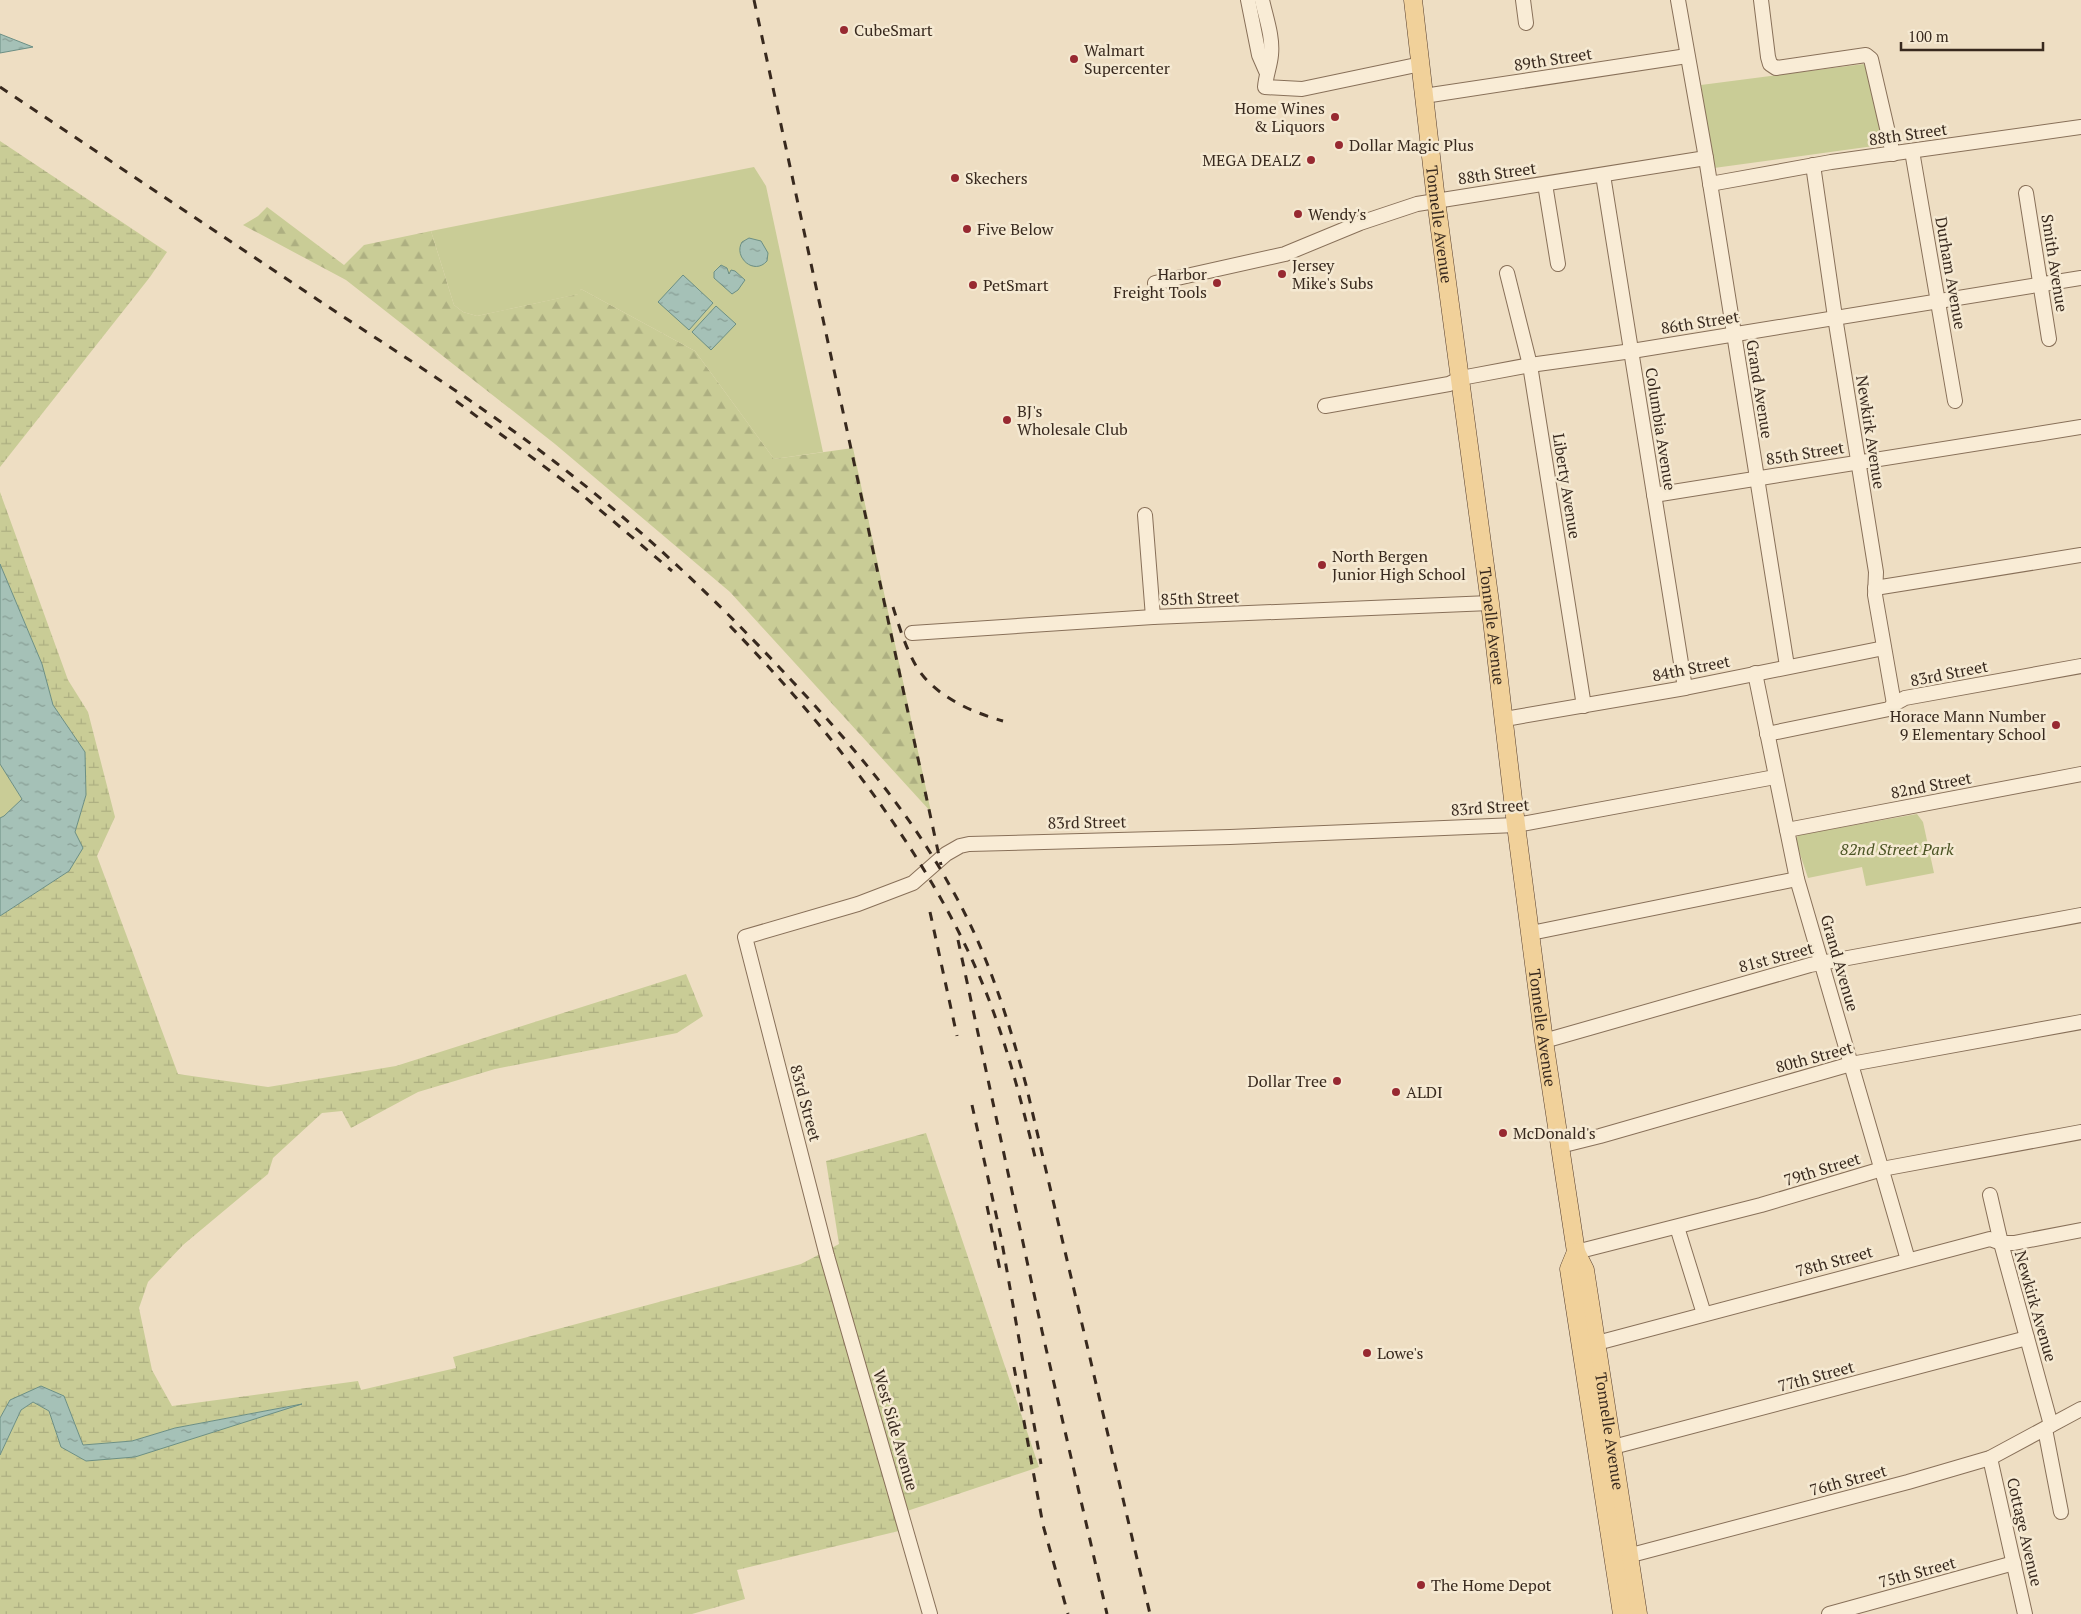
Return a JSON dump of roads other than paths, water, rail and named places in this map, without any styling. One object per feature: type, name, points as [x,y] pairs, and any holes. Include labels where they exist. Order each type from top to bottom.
[{"type":"main road","name":"Tonnelle Avenue","points":[[1413,0],[1436,200],[1505,719],[1516,826],[1544,1041],[1576,1252],[1585,1270],[1613,1447],[1622,1558],[1622,1614]]},
{"type":"main road","name":"Tonnelle Avenue","points":[[1576,1252],[1569,1269],[1622,1558],[1638,1614]]},
{"type":"street","points":[[1248,0],[1259,55],[1266,71]]},
{"type":"street","points":[[1262,0],[1270,36],[1271,53],[1266,71],[1265,87],[1302,89],[1421,64]]},
{"type":"street","points":[[1523,0],[1526,23]]},
{"type":"street","name":"Grand Avenue","points":[[1678,0],[1706,158],[1787,666]]},
{"type":"street","points":[[1761,0],[1768,57],[1770,64],[1776,68],[1866,55],[1869,57],[1873,62],[1893,154]]},
{"type":"street","name":"89th Street","points":[[1424,96],[1687,56]]},
{"type":"street","name":"88th Street","points":[[1710,184],[1813,165],[2081,127]]},
{"type":"street","name":"Durham Avenue","points":[[1912,151],[1954,401]]},
{"type":"street","name":"88th Street","points":[[1155,283],[1286,254],[1408,206],[1706,158]]},
{"type":"street","name":"Newkirk Avenue","points":[[1813,165],[1835,317],[1876,572],[1875,588],[1894,704]]},
{"type":"street","name":"Columbia Avenue","points":[[1603,175],[1685,688]]},
{"type":"street","points":[[1545,184],[1558,264]]},
{"type":"street","name":"Smith Avenue","points":[[2026,192],[2049,339]]},
{"type":"street","name":"Liberty Avenue","points":[[1507,273],[1530,365],[1584,706]]},
{"type":"street","name":"86th Street","points":[[1325,406],[1449,384],[1460,378],[1530,365],[1734,335],[2081,278]]},
{"type":"street","name":"85th Street","points":[[1654,495],[2081,427]]},
{"type":"street","points":[[1145,515],[1153,617]]},
{"type":"street","points":[[1875,588],[2081,555]]},
{"type":"street","name":"85th Street","points":[[912,633],[1153,617],[1490,603]]},
{"type":"street","name":"84th Street","points":[[1505,719],[1685,688],[1884,648]]},
{"type":"street","name":"83rd Street","points":[[1768,734],[1889,710],[1894,704],[1905,698],[2081,666]]},
{"type":"street","name":"Grand Avenue","points":[[1755,673],[1797,879],[1908,1260]]},
{"type":"street","name":"82nd Street","points":[[1786,830],[2081,774]]},
{"type":"street","name":"83rd Street","points":[[827,1256],[745,937],[858,904],[913,883],[946,854],[960,846],[969,844],[1230,837],[1516,826],[1775,777]]},
{"type":"street","points":[[1531,933],[1797,879]]},
{"type":"street","name":"81st Street","points":[[1544,1041],[1822,963],[2081,915]]},
{"type":"street","name":"80th Street","points":[[1560,1146],[1580,1142],[1851,1064],[2081,1022]]},
{"type":"street","name":"79th Street","points":[[1576,1252],[1761,1206],[1882,1169],[2081,1132]]},
{"type":"street","name":"Newkirk Avenue","points":[[1990,1195],[2048,1427],[2061,1512]]},
{"type":"street","points":[[1677,1227],[1704,1314]]},
{"type":"street","name":"78th Street","points":[[1596,1343],[1990,1239],[2001,1243],[2081,1230]]},
{"type":"street","name":"West Side Avenue","points":[[827,1256],[930,1614]]},
{"type":"street","name":"77th Street","points":[[1613,1447],[2027,1338]]},
{"type":"street","name":"76th Street","points":[[1622,1558],[1898,1485],[1990,1458],[2081,1409]]},
{"type":"street","name":"Cottage Avenue","points":[[1990,1458],[2025,1614]]},
{"type":"street","name":"75th Street","points":[[1828,1614],[2014,1563]]},
{"type":"water","points":[[0,34],[33,47],[0,53]]},
{"type":"water","points":[[749,238],[761,241],[768,253],[767,261],[762,265],[751,266],[746,263],[740,253],[742,242]]},
{"type":"water","points":[[721,265],[727,268],[729,274],[731,270],[735,271],[745,280],[738,290],[732,294],[714,278],[714,272]]},
{"type":"water","points":[[683,275],[713,303],[689,330],[658,302]]},
{"type":"water","points":[[716,306],[736,324],[711,350],[692,332]]},
{"type":"water","points":[[0,564],[42,664],[53,705],[85,752],[86,795],[75,832],[83,848],[69,871],[0,916],[0,818],[22,799],[0,764]]},
{"type":"water","points":[[41,1386],[64,1396],[83,1445],[132,1441],[175,1428],[302,1404],[135,1457],[86,1461],[61,1447],[49,1411],[33,1402],[21,1410],[0,1455],[0,1418],[10,1400]]},
{"type":"railway","points":[[754,0],[941,865]]},
{"type":"railway","points":[[0,87],[468,399],[587,487],[679,567],[737,624],[837,730],[878,779],[934,858],[963,909],[985,958],[1011,1033],[1026,1085],[1150,1614]]},
{"type":"railway","points":[[456,401],[580,493],[672,571]]},
{"type":"railway","points":[[893,607],[911,657],[922,675],[931,685],[953,701],[978,713],[1003,721]]},
{"type":"railway","points":[[730,626],[802,704],[836,746],[901,834],[930,879],[955,926],[988,996],[1012,1068],[1037,1165]]},
{"type":"railway","points":[[930,912],[957,1036]]},
{"type":"railway","points":[[958,940],[1042,1331],[1107,1614]]},
{"type":"railway","points":[[972,1105],[1001,1237],[1041,1464]]},
{"type":"railway","points":[[987,1206],[1000,1270]]},
{"type":"railway","points":[[1014,1367],[1043,1525],[1068,1614]]},
{"type":"place","name":"CubeSmart","points":[[844,30]]},
{"type":"place","name":"Walmart Supercenter","points":[[1074,59]]},
{"type":"place","name":"Home Wines & Liquors","points":[[1335,117]]},
{"type":"place","name":"Dollar Magic Plus","points":[[1339,145]]},
{"type":"place","name":"MEGA DEALZ","points":[[1311,160]]},
{"type":"place","name":"Skechers","points":[[955,178]]},
{"type":"place","name":"Wendy's","points":[[1298,214]]},
{"type":"place","name":"Five Below","points":[[967,229]]},
{"type":"place","name":"Jersey Mike's Subs","points":[[1282,274]]},
{"type":"place","name":"Harbor Freight Tools","points":[[1217,283]]},
{"type":"place","name":"PetSmart","points":[[973,285]]},
{"type":"place","name":"BJ's Wholesale Club","points":[[1007,420]]},
{"type":"place","name":"North Bergen Junior High School","points":[[1322,565]]},
{"type":"place","name":"Horace Mann Number 9 Elementary School","points":[[2056,725]]},
{"type":"place","name":"Dollar Tree","points":[[1337,1081]]},
{"type":"place","name":"ALDI","points":[[1396,1092]]},
{"type":"place","name":"McDonald's","points":[[1503,1133]]},
{"type":"place","name":"Lowe's","points":[[1367,1353]]},
{"type":"place","name":"The Home Depot","points":[[1421,1585]]},
{"type":"park label","name":"82nd Street Park","points":[[1897,849]]}]
